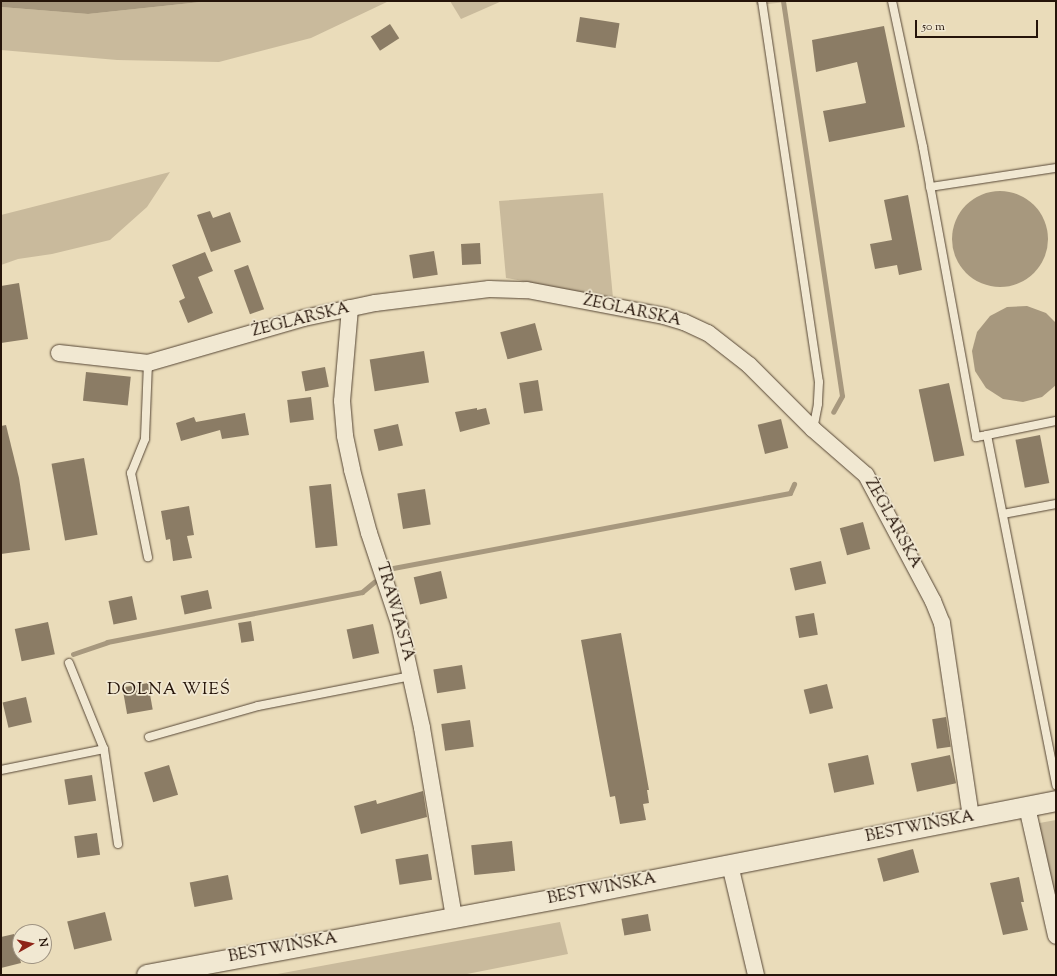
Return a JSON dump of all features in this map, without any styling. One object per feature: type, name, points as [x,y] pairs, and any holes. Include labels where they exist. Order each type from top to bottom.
[{"type":"street","name":"ŻEGLARSKA","points":[[59,353],[148,363],[304,318],[350,308],[455,292],[506,289],[527,290],[664,316],[684,322],[708,333],[726,345],[749,364],[813,429],[866,475],[933,601],[942,623],[971,818]]},
{"type":"street","name":"TRAWIASTA","points":[[350,308],[342,401],[345,436],[352,470],[370,533],[388,583],[400,623],[422,728],[454,918]]},
{"type":"street","name":"BESTWIŃSKA","points":[[147,975],[214,969],[454,918],[1056,801]]},
{"type":"street","points":[[1027,807],[1056,936]]},
{"type":"street","points":[[730,865],[756,975]]},
{"type":"lane","points":[[762,1],[819,382],[818,404],[813,429]]},
{"type":"lane","points":[[892,1],[930,187],[976,437],[1056,421]]},
{"type":"lane","points":[[930,187],[1056,168]]},
{"type":"lane","points":[[148,363],[145,439],[131,473],[148,557]]},
{"type":"lane","points":[[987,435],[1056,785]]},
{"type":"lane","points":[[1003,514],[1056,504]]},
{"type":"lane","points":[[69,663],[104,749],[118,844]]},
{"type":"lane","points":[[149,738],[258,706],[411,676]]},
{"type":"lane","points":[[1,770],[104,749]]},
{"type":"shaded area","points":[[1,1],[210,1],[88,14],[1,7]]},
{"type":"shaded area","points":[[210,1],[389,1],[311,38],[219,62],[117,60],[1,50],[1,7],[88,14]]},
{"type":"shaded area","points":[[450,1],[502,1],[461,19]]},
{"type":"shaded area","points":[[755,1],[796,1],[757,5]]},
{"type":"shaded area","points":[[170,172],[147,207],[110,240],[52,254],[18,259],[1,265],[1,215]]},
{"type":"shaded area","points":[[1000,191],[1018,195],[1027,199],[1034,205],[1040,212],[1044,221],[1048,239],[1044,257],[1040,266],[1034,273],[1027,279],[1018,283],[1000,287],[982,283],[973,279],[966,273],[960,266],[956,257],[952,239],[956,221],[960,212],[966,205],[973,199],[982,195]]},
{"type":"shaded area","points":[[603,193],[613,298],[506,278],[499,201]]},
{"type":"shaded area","points":[[1027,306],[1046,313],[1056,323],[1056,385],[1042,397],[1023,402],[1003,399],[986,388],[975,371],[972,351],[977,332],[990,316],[1007,307]]},
{"type":"shaded area","points":[[1056,820],[1056,918],[1034,824]]},
{"type":"shaded area","points":[[560,922],[568,954],[462,975],[272,975]]},
{"type":"building","points":[[580,17],[620,23],[616,48],[576,42]]},
{"type":"building","points":[[390,24],[399,38],[380,51],[371,37]]},
{"type":"building","points":[[884,26],[905,127],[829,142],[823,111],[866,103],[857,62],[816,72],[812,40]]},
{"type":"building","points":[[908,195],[922,270],[899,275],[897,265],[875,269],[870,244],[892,240],[884,200]]},
{"type":"building","points":[[210,211],[213,218],[230,212],[241,242],[211,252],[197,215]]},
{"type":"building","points":[[480,243],[481,264],[462,265],[461,244]]},
{"type":"building","points":[[434,251],[438,275],[413,279],[409,255]]},
{"type":"building","points":[[205,252],[213,271],[198,277],[213,313],[188,323],[179,301],[185,298],[172,265]]},
{"type":"building","points":[[248,265],[264,309],[250,314],[234,270]]},
{"type":"building","points":[[19,283],[28,339],[1,343],[1,286]]},
{"type":"building","points":[[535,323],[542,350],[507,359],[500,332]]},
{"type":"building","points":[[424,351],[429,383],[375,391],[370,360]]},
{"type":"building","points":[[325,367],[329,387],[305,391],[301,372]]},
{"type":"building","points":[[86,372],[131,377],[128,406],[83,401]]},
{"type":"building","points":[[538,380],[543,411],[524,414],[519,383]]},
{"type":"building","points":[[949,383],[964,455],[934,462],[919,389]]},
{"type":"building","points":[[311,397],[314,420],[290,423],[287,400]]},
{"type":"building","points":[[477,408],[477,410],[486,408],[490,424],[460,432],[455,412]]},
{"type":"building","points":[[245,413],[249,435],[222,439],[220,430],[181,441],[176,423],[194,417],[196,422]]},
{"type":"building","points":[[781,419],[788,448],[765,454],[758,425]]},
{"type":"building","points":[[398,424],[403,445],[379,451],[374,430]]},
{"type":"building","points":[[6,425],[19,478],[30,550],[1,554],[1,426]]},
{"type":"building","points":[[1040,435],[1049,483],[1025,488],[1015,440]]},
{"type":"building","points":[[84,458],[98,535],[65,541],[52,464]]},
{"type":"building","points":[[331,484],[337,546],[316,548],[309,486]]},
{"type":"building","points":[[425,489],[431,525],[403,529],[397,493]]},
{"type":"building","points":[[189,506],[194,535],[187,536],[192,558],[173,561],[170,539],[166,540],[161,511]]},
{"type":"building","points":[[863,522],[870,549],[847,555],[840,528]]},
{"type":"building","points":[[821,561],[826,583],[795,591],[790,568]]},
{"type":"building","points":[[441,571],[447,598],[420,605],[414,577]]},
{"type":"building","points":[[208,590],[212,609],[185,614],[181,596]]},
{"type":"building","points":[[132,596],[137,619],[114,624],[109,601]]},
{"type":"building","points":[[814,613],[818,635],[799,638],[795,616]]},
{"type":"building","points":[[251,621],[254,641],[241,643],[238,623]]},
{"type":"building","points":[[48,622],[55,654],[22,661],[15,629]]},
{"type":"building","points":[[373,624],[379,653],[353,659],[347,630]]},
{"type":"building","points":[[621,633],[649,790],[647,790],[649,803],[643,804],[646,820],[620,824],[615,796],[610,797],[581,640]]},
{"type":"building","points":[[462,665],[466,689],[437,693],[433,670]]},
{"type":"building","points":[[148,683],[153,710],[127,714],[122,688]]},
{"type":"building","points":[[827,684],[833,708],[810,714],[804,690]]},
{"type":"building","points":[[26,697],[32,722],[8,728],[3,702]]},
{"type":"building","points":[[946,717],[951,747],[937,749],[932,719]]},
{"type":"building","points":[[470,720],[474,747],[445,751],[441,724]]},
{"type":"building","points":[[868,755],[874,784],[834,793],[828,764]]},
{"type":"building","points":[[950,755],[956,783],[917,792],[911,763]]},
{"type":"building","points":[[169,765],[178,795],[153,802],[144,773]]},
{"type":"building","points":[[92,775],[96,801],[68,805],[64,779]]},
{"type":"building","points":[[423,791],[427,817],[361,834],[354,806],[376,800],[377,804]]},
{"type":"building","points":[[97,833],[100,855],[77,858],[74,836]]},
{"type":"building","points":[[512,841],[515,871],[474,875],[471,845]]},
{"type":"building","points":[[913,849],[919,872],[883,882],[877,859]]},
{"type":"building","points":[[428,854],[432,880],[399,885],[395,859]]},
{"type":"building","points":[[228,875],[233,900],[194,907],[190,882]]},
{"type":"building","points":[[1019,877],[1024,902],[1021,902],[1028,930],[1003,935],[990,883]]},
{"type":"building","points":[[105,912],[112,940],[74,950],[67,921]]},
{"type":"building","points":[[648,914],[651,931],[624,935],[621,919]]},
{"type":"building","points":[[12,934],[12,964],[17,964],[1,968],[1,937]]},
{"type":"waterway","points":[[783,1],[842,396],[833,412]]},
{"type":"waterway","points":[[393,568],[790,493],[794,484]]},
{"type":"waterway","points":[[73,654],[107,642],[362,592],[374,582]]},
{"type":"district","name":"DOLNA WIEŚ","points":[[169,691]]}]
